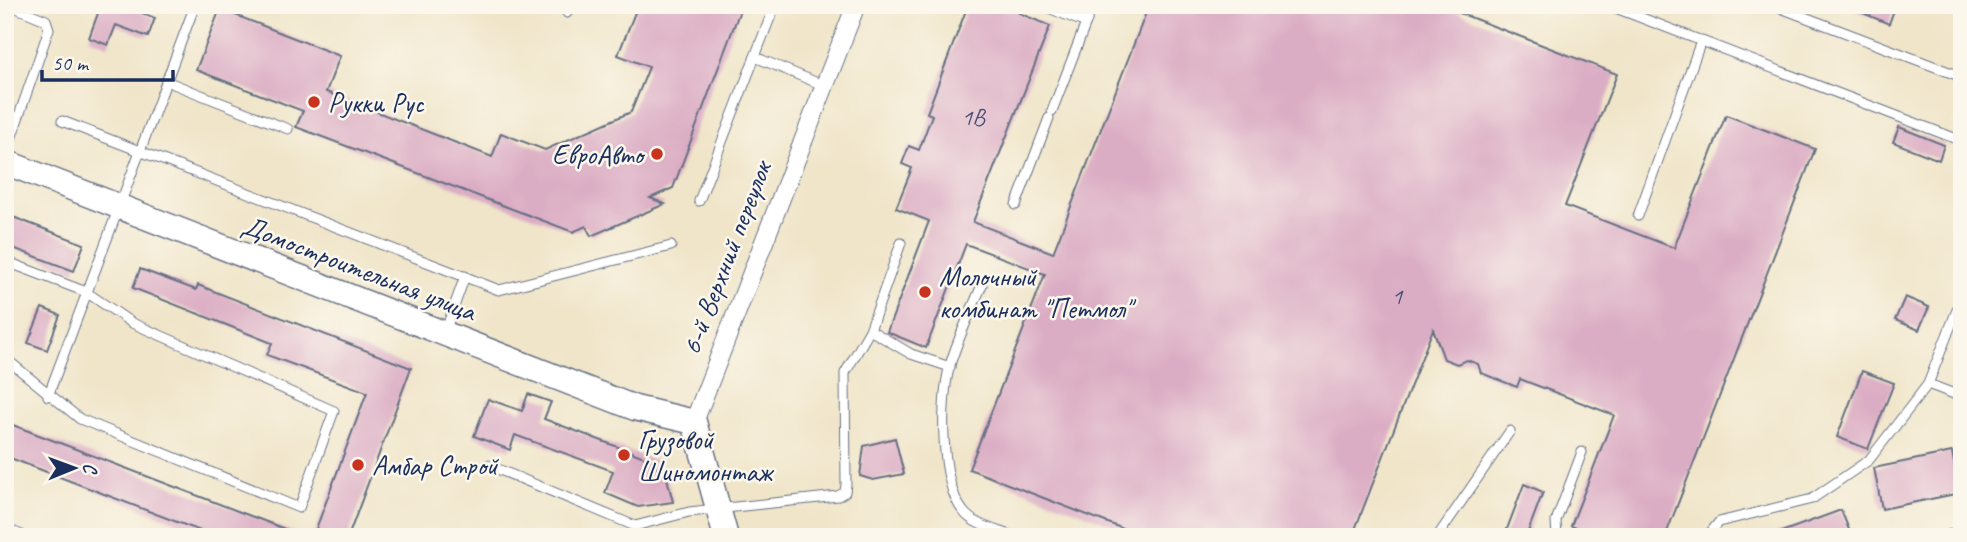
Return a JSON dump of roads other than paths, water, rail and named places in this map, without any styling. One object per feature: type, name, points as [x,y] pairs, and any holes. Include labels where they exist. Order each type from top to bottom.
[{"type":"street","name":"6-й Верхний переулок","points":[[694,422],[856,5]]},
{"type":"street","name":"Домостроительная улица","points":[[5,162],[635,408],[694,422]]},
{"type":"street","points":[[694,422],[726,537]]},
{"type":"lane","points":[[5,156],[49,29],[46,20],[9,5]]},
{"type":"lane","points":[[48,396],[195,5]]},
{"type":"lane","points":[[699,201],[775,5]]},
{"type":"lane","points":[[1041,5],[1086,23]]},
{"type":"lane","points":[[1016,205],[1093,5]]},
{"type":"lane","points":[[1608,5],[1962,141]]},
{"type":"lane","points":[[1773,5],[1962,77]]},
{"type":"lane","points":[[1638,216],[1701,41]]},
{"type":"lane","points":[[755,57],[825,86]]},
{"type":"lane","points":[[166,81],[288,129]]},
{"type":"lane","points":[[62,121],[499,290],[671,246]]},
{"type":"lane","points":[[488,465],[635,526],[689,512],[838,496],[845,492],[845,373],[870,330],[901,243]]},
{"type":"lane","points":[[5,261],[86,292],[132,323],[334,411],[299,508],[79,419],[5,358]]},
{"type":"lane","points":[[444,333],[465,276]]},
{"type":"lane","points":[[982,285],[950,367],[945,447],[955,498],[963,512],[975,522],[1015,537]]},
{"type":"lane","points":[[1707,537],[1719,522],[1812,499],[1869,460],[1928,384],[1962,296]]},
{"type":"lane","points":[[870,330],[911,354],[950,367]]},
{"type":"lane","points":[[1928,384],[1962,397]]},
{"type":"lane","points":[[1437,537],[1510,431]]},
{"type":"lane","points":[[1557,537],[1556,521],[1581,452]]},
{"type":"lane","points":[[5,528],[26,537]]},
{"type":"lane","points":[[1944,537],[1962,530]]},
{"type":"place","name":"Рукки Рус","points":[[314,102]]},
{"type":"place","name":"ЕвроАвто","points":[[657,154]]},
{"type":"place","name":"Молочный комбинат \"Петмол\"","points":[[925,292]]},
{"type":"place","name":"Грузовой Шиномонтаж","points":[[624,455]]},
{"type":"place","name":"Амбар Строй","points":[[358,465]]}]
